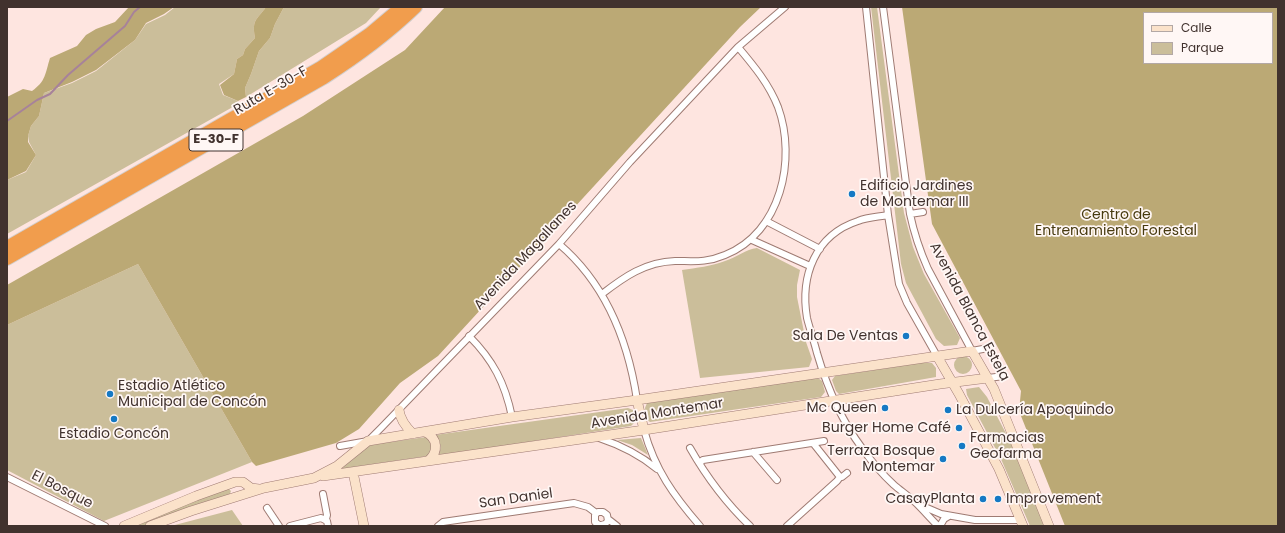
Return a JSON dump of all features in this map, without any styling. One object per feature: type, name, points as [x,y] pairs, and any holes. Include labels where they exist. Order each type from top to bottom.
[{"type":"highway","name":"Ruta E-30-F","points":[[7,247],[321,67],[369,34],[401,7]]},
{"type":"highway","name":"Ruta E-30-F","points":[[7,259],[324,78],[354,59],[383,37],[416,7]]},
{"type":"main road","name":"Avenida Montemar","points":[[368,441],[512,417],[972,351]]},
{"type":"main road","name":"Avenida Blanca Estela","points":[[972,351],[988,378],[1013,434],[1049,526]]},
{"type":"main road","points":[[937,356],[999,469],[1022,523]]},
{"type":"main road","name":"Avenida Montemar","points":[[314,478],[644,430],[952,382],[988,378]]},
{"type":"main road","points":[[637,400],[644,430]]},
{"type":"main road","points":[[399,410],[405,424],[413,434]]},
{"type":"main road","points":[[426,432],[432,437],[436,446],[435,453],[428,461]]},
{"type":"main road","name":"Avenida Magallanes","points":[[150,526],[191,511],[264,488],[314,478],[337,466],[368,441]]},
{"type":"main road","points":[[353,472],[364,526]]},
{"type":"main road","name":"Avenida Magallanes","points":[[231,483],[240,482],[251,488],[264,488]]},
{"type":"main road","points":[[124,526],[231,483],[235,490],[234,494],[229,499]]},
{"type":"street","name":"Avenida Magallanes","points":[[368,441],[559,244],[630,162],[738,47],[785,7]]},
{"type":"street","points":[[866,7],[888,215],[899,284],[911,310],[937,356]]},
{"type":"street","name":"Avenida Blanca Estela","points":[[882,7],[910,214],[914,233],[922,256],[972,351]]},
{"type":"street","points":[[602,294],[628,275],[643,267],[666,262],[699,262],[731,253],[752,240],[776,202],[784,172],[786,150],[778,107],[769,88],[738,47]]},
{"type":"street","points":[[910,214],[923,212]]},
{"type":"street","points":[[888,215],[865,218],[850,224],[836,232],[820,248],[810,266],[806,287],[806,308],[810,328],[823,372],[834,401],[852,434],[870,460],[892,483],[917,504],[939,526],[944,519],[949,516]]},
{"type":"street","points":[[766,220],[820,248]]},
{"type":"street","points":[[752,240],[810,266]]},
{"type":"street","points":[[559,244],[594,282],[602,294],[625,344],[632,369],[637,400]]},
{"type":"street","points":[[469,336],[491,361],[497,372],[504,386],[512,417]]},
{"type":"street","name":"Avenida Montemar","points":[[972,351],[988,348]]},
{"type":"street","name":"Avenida Montemar","points":[[988,378],[1004,376]]},
{"type":"street","points":[[644,430],[649,448],[659,471],[682,504],[700,526]]},
{"type":"street","points":[[597,437],[630,450],[646,460],[659,471]]},
{"type":"street","points":[[340,446],[368,441]]},
{"type":"street","points":[[699,463],[703,460],[824,441]]},
{"type":"street","points":[[814,443],[840,477]]},
{"type":"street","points":[[690,448],[715,487],[748,525]]},
{"type":"street","points":[[753,452],[777,480]]},
{"type":"street","points":[[788,526],[840,477],[848,473]]},
{"type":"street","name":"El Bosque","points":[[7,476],[105,526]]},
{"type":"street","points":[[323,494],[328,526]]},
{"type":"street","name":"San Daniel","points":[[438,526],[443,522],[574,503],[588,507],[596,513],[601,511],[605,513],[608,519],[617,526]]},
{"type":"street","points":[[917,504],[949,516],[975,520],[1022,523]]},
{"type":"street","points":[[267,508],[279,526]]},
{"type":"street","points":[[596,513],[594,520],[598,525],[605,524],[608,519]]},
{"type":"street","points":[[290,526],[322,518],[326,519]]},
{"type":"green space","points":[[129,7],[174,7],[146,23],[135,40],[96,70],[72,82],[44,93],[39,116],[31,126],[28,136],[28,142],[36,155],[26,171],[7,180],[7,97],[23,89],[32,91],[43,80],[50,58],[77,46],[86,35],[96,29],[115,22]]},
{"type":"green space","points":[[175,7],[266,7],[257,18],[254,27],[255,38],[245,49],[243,55],[237,59],[234,74],[219,84],[223,95],[238,101],[231,108],[7,234],[7,180],[26,172],[36,155],[29,142],[28,136],[31,126],[39,116],[44,93],[72,83],[96,71],[135,40],[146,24],[165,15]]},
{"type":"green space","points":[[266,7],[284,7],[275,24],[270,38],[259,51],[245,88],[246,97],[238,101],[224,95],[220,85],[234,74],[237,59],[243,55],[245,49],[255,38],[254,27],[257,18]]},
{"type":"green space","points":[[284,7],[381,7],[366,23],[246,97],[245,88],[259,51],[270,38],[275,24]]},
{"type":"green space","points":[[445,7],[761,7],[740,27],[438,356],[400,383],[359,429],[336,443],[256,466],[252,462],[138,264],[7,325],[7,285],[303,116],[405,50]]},
{"type":"green space","points":[[871,7],[877,7],[904,213],[913,247],[924,274],[960,338],[957,345],[944,346],[936,339],[906,283],[901,264]]},
{"type":"green space","name":"Centro de Entrenamiento Forestal","points":[[902,7],[1278,7],[1278,526],[1065,526],[1019,411],[1021,391],[932,224]]},
{"type":"green space","points":[[757,248],[800,270],[797,285],[797,297],[806,342],[812,359],[809,367],[700,378],[682,270],[720,263]]},
{"type":"green space","name":"Estadio Atlético Municipal de Concón","points":[[138,264],[252,462],[104,521],[7,470],[7,325]]},
{"type":"green space","points":[[963,356],[969,359],[972,365],[969,371],[963,374],[957,371],[954,365],[957,359]]},
{"type":"green space","points":[[920,363],[932,363],[936,368],[936,377],[839,394],[836,391],[832,380],[835,376]]},
{"type":"green space","points":[[818,378],[822,381],[825,392],[821,397],[650,422],[647,420],[645,408],[647,403]]},
{"type":"green space","points":[[979,387],[987,397],[1012,445],[1045,526],[1030,526],[1001,459],[967,395],[966,389]]},
{"type":"green space","points":[[628,408],[633,410],[635,422],[631,426],[438,456],[440,445],[439,440],[435,435]]},
{"type":"green space","points":[[426,437],[430,440],[433,446],[428,456],[341,469],[369,445]]},
{"type":"green space","points":[[641,438],[648,455],[632,445],[617,440]]},
{"type":"green space","points":[[228,488],[231,491],[229,496],[198,505],[143,526],[131,526]]},
{"type":"green space","points":[[232,510],[243,526],[171,526]]},
{"type":"waterway","points":[[7,121],[37,100],[50,94],[68,75],[125,26],[134,12],[140,7]]},
{"type":"place","name":"Edificio Jardines de Montemar III","points":[[852,194]]},
{"type":"place","name":"Sala De Ventas","points":[[906,336]]},
{"type":"place","name":"Estadio Atlético Municipal de Concón","points":[[110,394]]},
{"type":"place","name":"Mc Queen","points":[[885,408]]},
{"type":"place","name":"La Dulcería Apoquindo","points":[[948,410]]},
{"type":"place","name":"Estadio Concón","points":[[114,419]]},
{"type":"place","name":"Burger Home Café","points":[[959,428]]},
{"type":"place","name":"Farmacias Geofarma","points":[[962,446]]},
{"type":"place","name":"Terraza Bosque Montemar","points":[[943,459]]},
{"type":"place","name":"CasayPlanta","points":[[983,499]]},
{"type":"place","name":"Improvement","points":[[998,499]]}]
